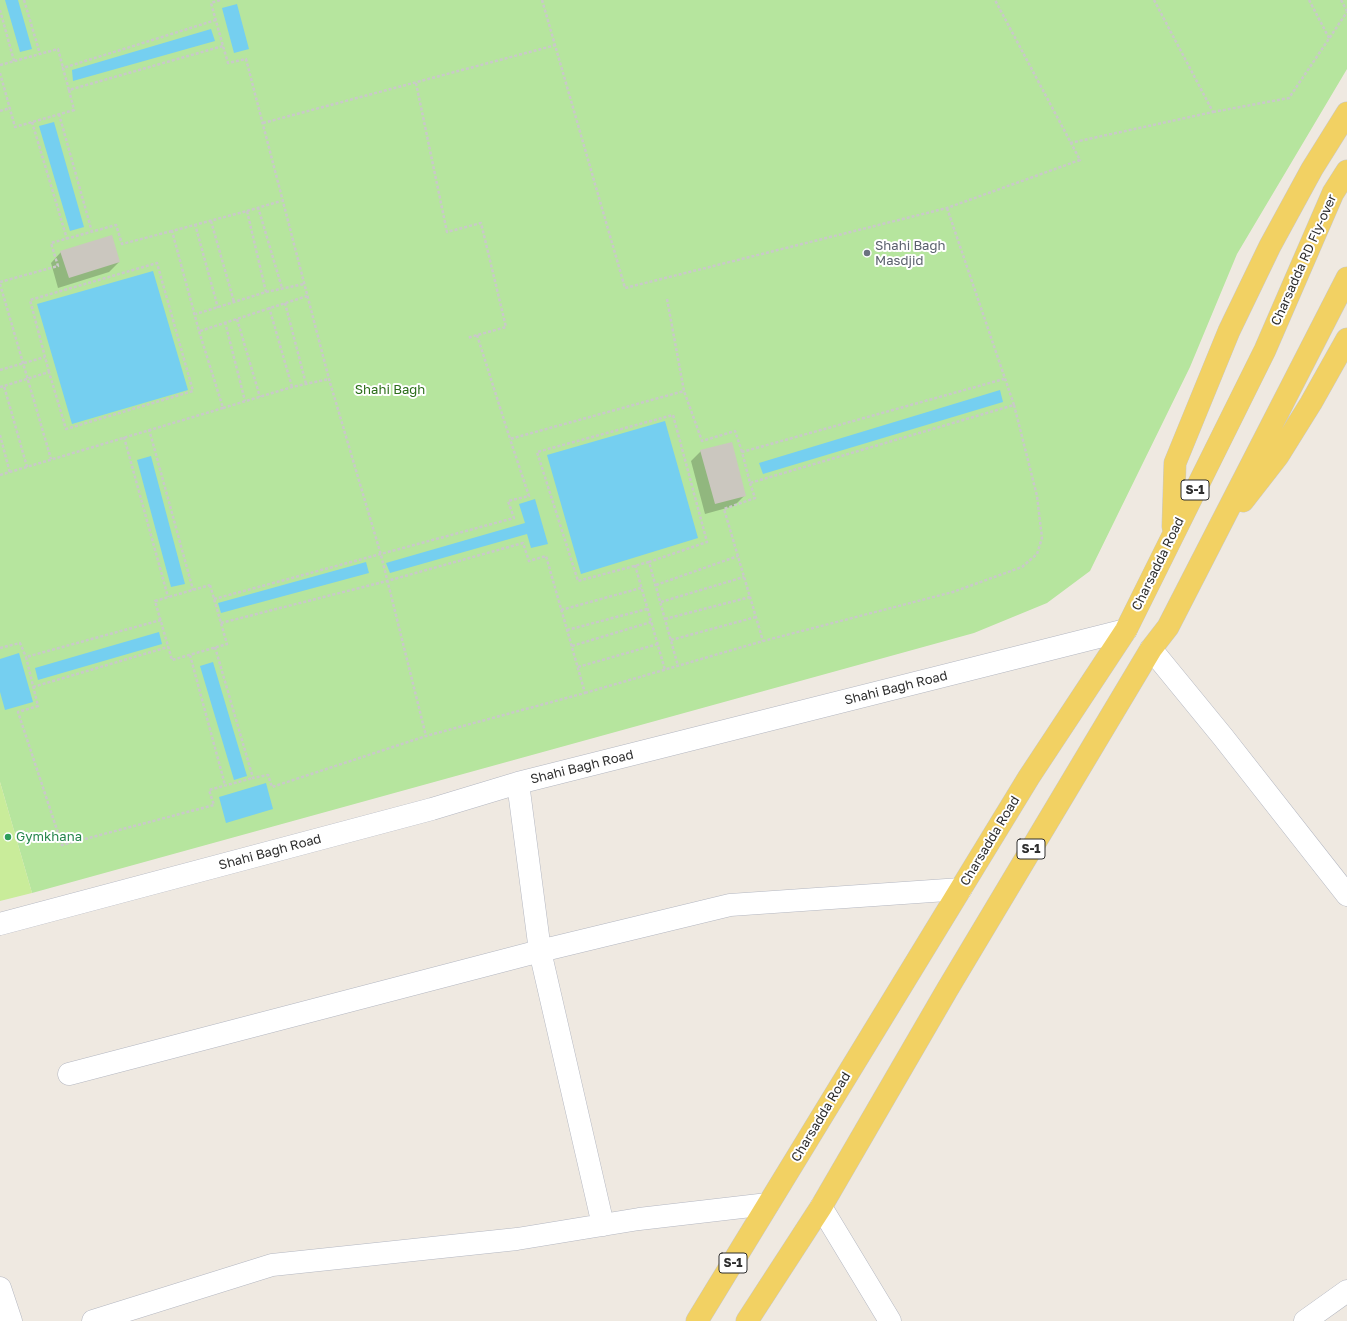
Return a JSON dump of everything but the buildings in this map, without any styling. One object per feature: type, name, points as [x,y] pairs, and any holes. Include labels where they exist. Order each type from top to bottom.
[{"type":"main road","points":[[1173,534],[1175,463],[1229,331],[1270,246],[1304,183],[1347,113]]},
{"type":"main road","name":"Charsadda RD Fly-over","points":[[1265,350],[1333,193],[1347,171]]},
{"type":"main road","name":"S-1","points":[[747,1321],[821,1207],[951,983],[1151,649],[1168,627],[1347,278]]},
{"type":"main road","points":[[1210,544],[1278,456],[1311,403],[1347,339]]},
{"type":"main road","name":"Charsadda Road","points":[[697,1321],[1029,777],[1126,630],[1265,350]]},
{"type":"main road","name":"Shahi Bagh Road","points":[[1126,630],[1168,627]]},
{"type":"street","name":"Shahi Bagh Road","points":[[0,924],[432,809],[518,783],[1126,630]]},
{"type":"street","points":[[1151,649],[1223,737],[1347,895]]},
{"type":"street","points":[[518,783],[540,951],[603,1225]]},
{"type":"street","points":[[69,1074],[540,951],[730,905],[961,889]]},
{"type":"street","points":[[93,1321],[272,1265],[517,1239],[639,1219],[768,1204]]},
{"type":"street","points":[[821,1207],[890,1321]]},
{"type":"street","points":[[0,1288],[11,1321]]},
{"type":"street","points":[[1305,1321],[1347,1291]]},
{"type":"path","points":[[24,0],[40,54]]},
{"type":"path","points":[[220,0],[211,3],[223,46],[228,63],[246,59],[281,201],[328,379],[388,581],[426,736]]},
{"type":"path","points":[[542,0],[625,288],[947,208],[1080,160],[995,0]]},
{"type":"path","points":[[1154,0],[1213,112]]},
{"type":"path","points":[[1309,0],[1329,38]]},
{"type":"path","points":[[1070,143],[1213,112],[1289,98],[1347,12],[1341,0]]},
{"type":"path","points":[[0,10],[14,61]]},
{"type":"path","points":[[63,68],[216,20]]},
{"type":"path","points":[[262,123],[556,45]]},
{"type":"path","points":[[69,90],[223,46]]},
{"type":"path","points":[[0,65],[58,49],[74,110],[15,127],[2,85],[0,73]]},
{"type":"path","points":[[416,83],[447,232],[481,223],[506,327],[467,338]]},
{"type":"path","points":[[0,111],[10,108]]},
{"type":"path","points":[[59,114],[92,232]]},
{"type":"path","points":[[32,122],[67,239]]},
{"type":"path","points":[[51,459],[0,283],[58,266],[51,243],[116,225],[122,244],[281,201]]},
{"type":"path","points":[[258,208],[282,288]]},
{"type":"path","points":[[0,648],[20,643],[26,657],[38,706],[18,712],[62,845],[214,805],[209,790],[225,785],[268,774],[272,788],[426,736],[585,693],[763,641],[953,592],[1022,566],[1037,554],[1042,538],[1037,496],[1014,406],[947,208]]},
{"type":"path","points":[[247,211],[266,292]]},
{"type":"path","points":[[211,220],[234,302]]},
{"type":"path","points":[[195,224],[218,308]]},
{"type":"path","points":[[172,231],[223,408]]},
{"type":"path","points":[[157,263],[193,391],[66,430],[49,372],[30,300],[157,263]]},
{"type":"path","points":[[196,314],[266,292],[304,284]]},
{"type":"path","points":[[200,331],[307,296]]},
{"type":"path","points":[[667,300],[684,391],[702,441],[734,431],[756,498],[724,509],[763,641]]},
{"type":"path","points":[[284,303],[306,384]]},
{"type":"path","points":[[269,308],[292,387]]},
{"type":"path","points":[[237,319],[260,397]]},
{"type":"path","points":[[225,322],[245,401]]},
{"type":"path","points":[[214,599],[514,518],[508,501],[529,496],[477,335]]},
{"type":"path","points":[[0,370],[46,357]]},
{"type":"path","points":[[0,387],[49,372]]},
{"type":"path","points":[[0,475],[292,387],[328,379]]},
{"type":"path","points":[[742,452],[1004,379]]},
{"type":"path","points":[[4,386],[27,467]]},
{"type":"path","points":[[510,440],[684,391]]},
{"type":"path","points":[[750,483],[1014,406]]},
{"type":"path","points":[[673,415],[707,542],[649,562],[578,581],[538,452],[673,415]]},
{"type":"path","points":[[149,429],[193,590]]},
{"type":"path","points":[[0,435],[10,472]]},
{"type":"path","points":[[124,437],[168,597]]},
{"type":"path","points":[[221,622],[388,581],[523,543],[529,561],[546,556],[585,693]]},
{"type":"path","points":[[656,585],[738,556]]},
{"type":"path","points":[[649,562],[678,666]]},
{"type":"path","points":[[635,566],[665,670]]},
{"type":"path","points":[[661,602],[744,577]]},
{"type":"path","points":[[210,585],[227,644],[172,660],[155,601],[193,590],[210,585]]},
{"type":"path","points":[[561,610],[641,588]]},
{"type":"path","points":[[665,619],[750,597]]},
{"type":"path","points":[[567,630],[647,609]]},
{"type":"path","points":[[671,640],[756,617]]},
{"type":"path","points":[[26,657],[160,620]]},
{"type":"path","points":[[572,646],[652,622]]},
{"type":"path","points":[[578,667],[658,644]]},
{"type":"path","points":[[33,687],[168,647]]},
{"type":"path","points":[[215,647],[252,778]]},
{"type":"path","points":[[190,655],[225,785]]},
{"type":"green space","name":"Shahi Bagh","points":[[0,0],[1347,0],[1347,69],[1237,254],[1190,367],[1090,571],[1047,603],[974,633],[32,893],[0,782]]},
{"type":"green space","name":"Gymkhana","points":[[0,782],[32,893],[0,901]]},
{"type":"water","points":[[5,0],[18,0],[32,49],[20,52]]},
{"type":"water","points":[[237,4],[249,49],[234,53],[222,8]]},
{"type":"water","points":[[211,29],[215,41],[73,81],[72,70]]},
{"type":"water","points":[[54,122],[84,227],[70,231],[39,126]]},
{"type":"water","points":[[153,271],[188,390],[72,424],[37,304]]},
{"type":"water","points":[[1000,390],[1003,402],[763,474],[759,463]]},
{"type":"water","points":[[665,421],[698,538],[581,574],[547,455]]},
{"type":"water","points":[[151,456],[185,584],[171,587],[137,460]]},
{"type":"water","points":[[535,499],[548,544],[531,548],[527,534],[390,573],[386,563],[525,523],[519,504]]},
{"type":"water","points":[[366,562],[369,573],[221,613],[218,603]]},
{"type":"water","points":[[159,632],[162,644],[38,680],[35,668]]},
{"type":"water","points":[[19,653],[33,702],[5,710],[0,692],[0,659]]},
{"type":"water","points":[[213,662],[247,776],[234,780],[200,666]]},
{"type":"water","points":[[266,783],[273,809],[226,823],[219,797]]},
{"type":"place","name":"Shahi Bagh Masdjid","points":[[867,253]]},
{"type":"place","name":"Gymkhana","points":[[8,837]]}]
